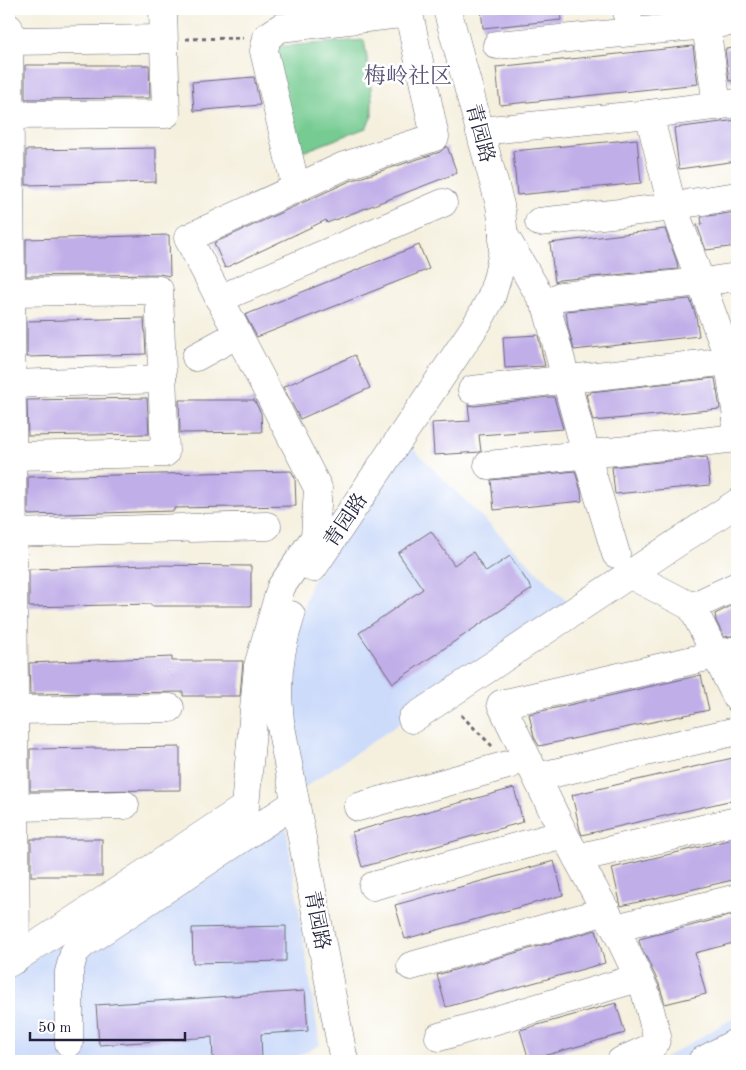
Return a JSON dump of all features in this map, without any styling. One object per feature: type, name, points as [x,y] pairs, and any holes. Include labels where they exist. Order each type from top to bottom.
[{"type":"street","points":[[9,115],[166,114],[163,9]]},
{"type":"street","name":"青园路","points":[[344,1061],[280,721],[278,690],[280,664],[285,633],[293,607],[305,580],[478,322],[491,298],[498,275],[503,252],[500,205],[447,9]]},
{"type":"street","points":[[12,961],[246,807],[258,666],[281,587],[315,537],[318,488],[188,238],[344,166],[435,137],[409,11],[280,28],[267,37],[264,52],[296,188]]},
{"type":"street","points":[[497,45],[628,20],[706,25],[737,21]]},
{"type":"street","points":[[480,131],[727,105],[706,25]]},
{"type":"street","points":[[9,28],[15,807],[12,961]]},
{"type":"street","points":[[9,41],[163,39]]},
{"type":"street","points":[[488,465],[728,439],[735,431],[737,418],[718,280],[682,205],[649,114]]},
{"type":"street","points":[[539,222],[682,205],[737,196]]},
{"type":"street","points":[[219,299],[443,203]]},
{"type":"street","points":[[503,233],[546,308],[586,454],[622,564],[692,607],[727,653],[737,698]]},
{"type":"street","points":[[561,296],[718,280]]},
{"type":"street","points":[[11,292],[159,290],[165,453],[12,456]]},
{"type":"street","points":[[196,357],[238,334]]},
{"type":"street","points":[[472,390],[729,361]]},
{"type":"street","points":[[12,384],[162,379]]},
{"type":"street","points":[[412,719],[622,564],[737,503]]},
{"type":"street","points":[[13,533],[267,526]]},
{"type":"street","points":[[692,607],[737,586]]},
{"type":"street","points":[[621,1061],[650,1048],[655,1043],[657,1036],[645,992],[610,919],[564,834],[501,704],[727,653]]},
{"type":"street","points":[[14,710],[170,708]]},
{"type":"street","points":[[537,777],[737,731]]},
{"type":"street","points":[[358,807],[511,764]]},
{"type":"street","points":[[69,1043],[69,972],[74,953],[83,944],[295,803]]},
{"type":"street","points":[[15,807],[125,805]]},
{"type":"street","points":[[577,858],[737,821]]},
{"type":"street","points":[[373,886],[564,834]]},
{"type":"street","points":[[411,966],[610,919],[737,898]]},
{"type":"street","points":[[439,1037],[638,978]]},
{"type":"street","points":[[702,1061],[737,1042]]},
{"type":"path","points":[[163,39],[267,37]]},
{"type":"shaded area","points":[[408,444],[573,607],[299,791],[285,701],[291,649],[311,583]]},
{"type":"shaded area","points":[[282,802],[320,1045],[288,1061],[9,1061],[9,974]]},
{"type":"shaded area","points":[[737,1016],[737,1061],[660,1061]]},
{"type":"green space","points":[[364,40],[372,100],[372,116],[366,128],[292,156],[271,47]]},
{"type":"building","points":[[481,9],[560,9],[561,20],[483,28]]},
{"type":"building","points":[[693,46],[698,84],[500,105],[496,67]]},
{"type":"building","points":[[737,48],[737,80],[729,81],[725,49]]},
{"type":"building","points":[[25,65],[149,65],[150,98],[25,99]]},
{"type":"building","points":[[254,77],[260,105],[194,111],[192,82]]},
{"type":"building","points":[[737,120],[737,161],[679,169],[674,128]]},
{"type":"building","points":[[637,139],[641,183],[517,195],[513,151]]},
{"type":"building","points":[[447,146],[457,173],[327,223],[326,220],[225,268],[214,243],[350,181],[440,152]]},
{"type":"building","points":[[156,148],[156,182],[26,185],[26,150]]},
{"type":"building","points":[[737,212],[737,246],[706,250],[697,225],[702,224],[701,217]]},
{"type":"building","points":[[665,229],[678,269],[559,280],[555,282],[550,243]]},
{"type":"building","points":[[169,235],[170,276],[159,274],[26,276],[26,239]]},
{"type":"building","points":[[419,245],[429,269],[257,337],[245,315]]},
{"type":"building","points":[[690,299],[696,316],[699,336],[574,350],[566,311]]},
{"type":"building","points":[[144,318],[146,354],[27,357],[27,321]]},
{"type":"building","points":[[538,335],[545,366],[505,368],[503,337]]},
{"type":"building","points":[[355,355],[370,388],[300,419],[283,387]]},
{"type":"building","points":[[715,378],[720,409],[593,421],[586,394],[590,394],[590,392]]},
{"type":"building","points":[[554,397],[563,429],[479,435],[481,452],[434,455],[432,423],[470,421],[468,405],[474,406]]},
{"type":"building","points":[[147,398],[149,434],[28,436],[27,400]]},
{"type":"building","points":[[179,400],[254,400],[261,413],[262,432],[180,433]]},
{"type":"building","points":[[707,457],[710,485],[615,494],[612,467]]},
{"type":"building","points":[[291,471],[295,478],[296,506],[174,508],[174,511],[28,515],[28,477]]},
{"type":"building","points":[[575,471],[582,501],[494,510],[491,480]]},
{"type":"building","points":[[431,531],[454,565],[473,552],[486,572],[510,556],[532,589],[393,683],[359,633],[423,589],[398,553]]},
{"type":"building","points":[[148,565],[251,566],[251,606],[151,606],[151,604],[29,607],[29,569]]},
{"type":"building","points":[[737,603],[737,635],[724,637],[716,621],[715,614]]},
{"type":"building","points":[[172,657],[172,661],[243,661],[240,696],[183,696],[183,692],[30,694],[29,663]]},
{"type":"building","points":[[701,675],[709,710],[539,746],[534,737],[529,714]]},
{"type":"building","points":[[180,747],[180,790],[30,791],[30,749]]},
{"type":"building","points":[[737,757],[737,799],[582,835],[572,795]]},
{"type":"building","points":[[514,788],[523,822],[362,867],[352,832]]},
{"type":"building","points":[[737,838],[737,879],[621,906],[612,868]]},
{"type":"building","points":[[31,839],[102,839],[102,876],[31,876]]},
{"type":"building","points":[[554,861],[563,895],[405,939],[395,905]]},
{"type":"building","points":[[737,914],[737,942],[695,953],[706,994],[665,1004],[659,984],[639,939]]},
{"type":"building","points":[[286,926],[286,961],[193,963],[192,928]]},
{"type":"building","points":[[596,930],[605,963],[446,1007],[437,975]]},
{"type":"building","points":[[305,991],[308,1031],[261,1034],[262,1061],[213,1061],[212,1037],[99,1045],[96,1005]]},
{"type":"building","points":[[616,1003],[625,1033],[529,1060],[520,1030]]},
{"type":"district","name":"梅岭社区","points":[[408,75]]}]
